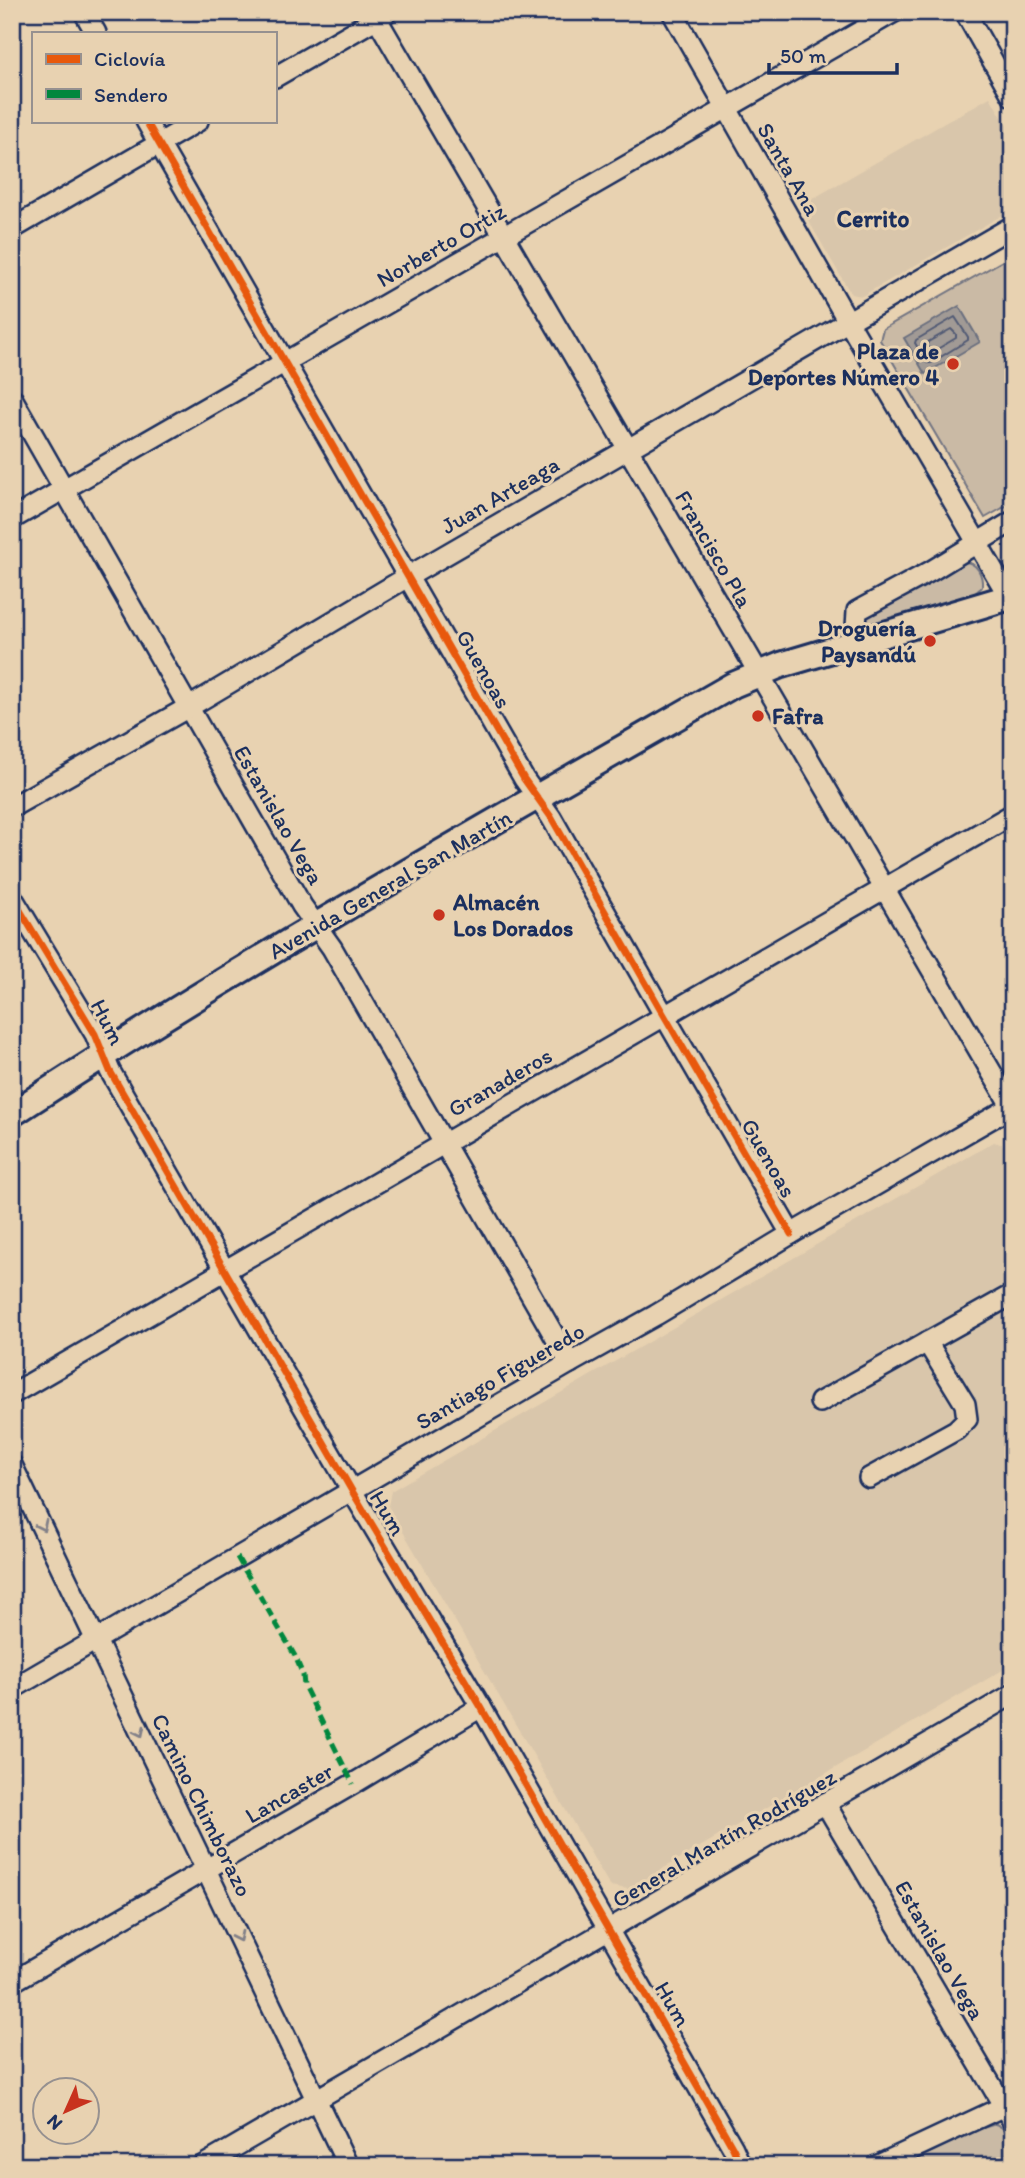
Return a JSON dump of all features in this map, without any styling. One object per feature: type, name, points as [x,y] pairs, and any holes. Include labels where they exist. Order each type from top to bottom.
[{"type":"main road","name":"Avenida General San Martín","points":[[12,1114],[104,1054],[317,926],[733,685],[855,642],[1011,599]]},
{"type":"street","points":[[84,12],[95,32]]},
{"type":"street","name":"Santa Ana","points":[[672,12],[849,323],[1011,599]]},
{"type":"street","name":"Norberto Ortiz","points":[[12,519],[894,12]]},
{"type":"street","points":[[965,12],[1013,97]]},
{"type":"street","points":[[276,76],[379,14]]},
{"type":"street","name":"Francisco Pla","points":[[379,14],[504,237],[1012,1107]]},
{"type":"street","name":"Guenoas","points":[[147,122],[524,779],[551,817],[791,1234]]},
{"type":"street","points":[[12,229],[196,122]]},
{"type":"street","name":"Juan Arteaga","points":[[12,807],[189,707],[409,576],[1013,226]]},
{"type":"street","name":"Estanislao Vega","points":[[12,398],[302,905],[332,948],[570,1363]]},
{"type":"street","points":[[855,642],[858,611],[1013,521]]},
{"type":"street","name":"Granaderos","points":[[12,1394],[1013,814]]},
{"type":"street","name":"Hum","points":[[12,897],[95,1034],[110,1071],[352,1491],[481,1707],[737,2157],[750,2166]]},
{"type":"street","name":"Santiago Figueredo","points":[[12,1689],[1012,1107]]},
{"type":"street","points":[[820,1402],[1013,1294]]},
{"type":"street","points":[[869,1478],[956,1430],[968,1419],[965,1404],[927,1342]]},
{"type":"street","name":"Camino Chimborazo","points":[[12,1465],[348,2166]]},
{"type":"street","name":"General Martín Rodríguez","points":[[202,2166],[1013,1693]]},
{"type":"street","name":"Lancaster","points":[[12,1982],[481,1707]]},
{"type":"street","name":"Estanislao Vega","points":[[825,1803],[1010,2110]]},
{"type":"street","points":[[876,2166],[1010,2110]]},
{"type":"shaded area","points":[[990,97],[1013,136],[1013,209],[862,296],[851,294],[800,206]]},
{"type":"shaded area","name":"Plaza de Deportes Número 4","points":[[1013,255],[1013,502],[985,518],[880,340],[883,329]]},
{"type":"shaded area","points":[[964,562],[976,567],[981,578],[982,587],[973,595],[874,626],[867,623],[866,617]]},
{"type":"shaded area","points":[[994,1142],[1007,1146],[1013,1156],[1013,1664],[628,1889],[610,1886],[388,1506],[391,1491]]},
{"type":"shaded area","points":[[996,2124],[1002,2127],[1009,2137],[1013,2166],[902,2166],[976,2130]]},
{"type":"water","points":[[959,306],[980,342],[925,374],[904,338]]},
{"type":"marked path","points":[[237,1557],[295,1656],[303,1675],[304,1686],[353,1784]]},
{"type":"cycle path","points":[[147,122],[524,779],[551,817],[791,1234]]},
{"type":"cycle path","points":[[12,897],[95,1034],[110,1071],[352,1491],[481,1707],[741,2166]]},
{"type":"place","name":"Plaza de Deportes Número 4","points":[[953,364]]},
{"type":"place","name":"Droguería Paysandú","points":[[930,641]]},
{"type":"place","name":"Fafra","points":[[758,716]]},
{"type":"place","name":"Almacén Los Dorados","points":[[439,915]]},
{"type":"district","name":"Cerrito","points":[[873,218]]}]
